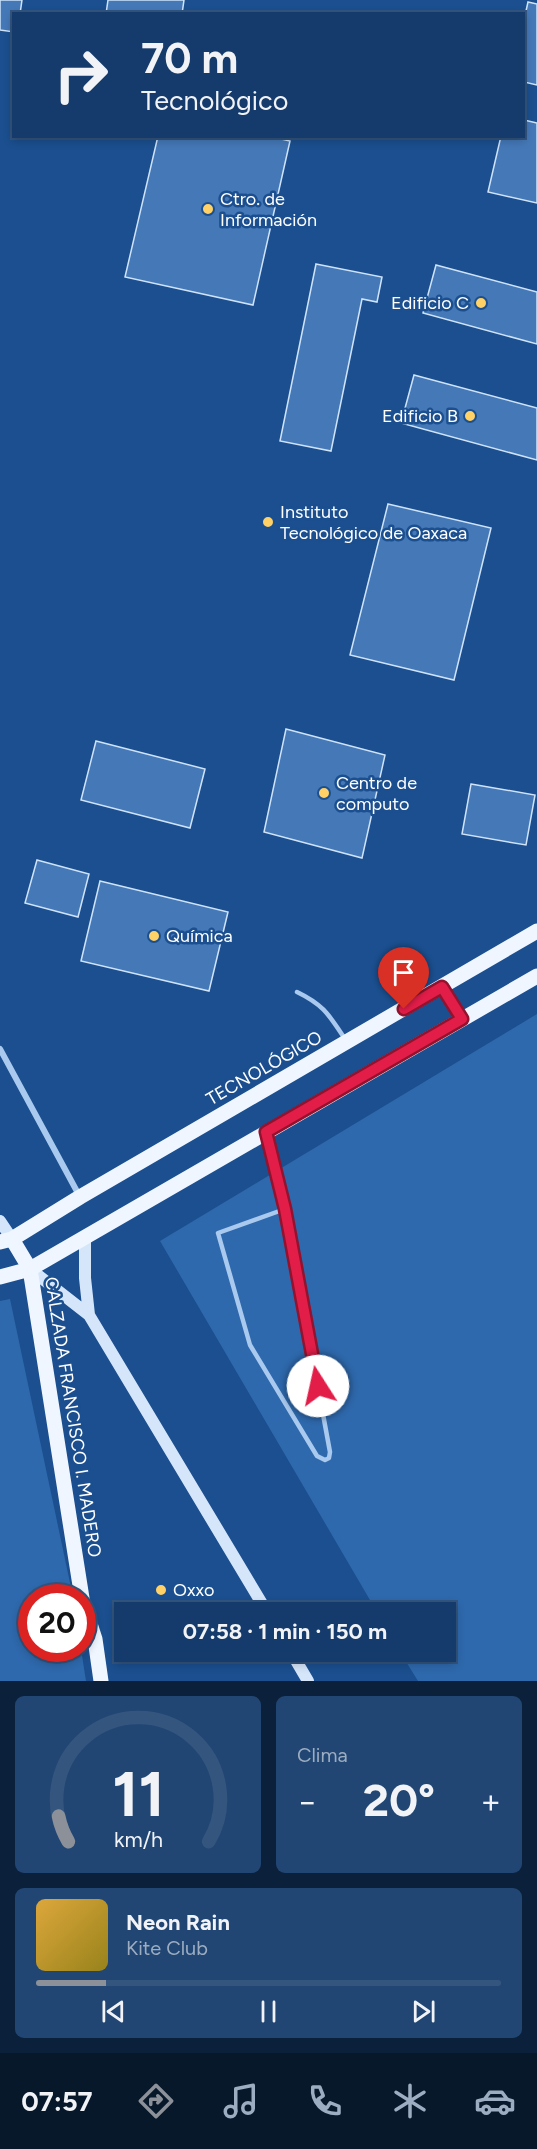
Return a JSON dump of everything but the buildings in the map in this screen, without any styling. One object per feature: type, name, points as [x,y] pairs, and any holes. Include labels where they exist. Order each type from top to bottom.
[{"type":"main road","name":"TECNOLÓGICO","points":[[6,1241],[537,931]]},
{"type":"main road","points":[[0,1277],[30,1269],[537,976]]},
{"type":"main road","name":"CALZADA FRANCISCO I. MADERO","points":[[6,1241],[30,1269],[80,1584]]},
{"type":"main road","name":"CALZADA FRANCISCO I. MADERO","points":[[96,1646],[101,1681]]},
{"type":"street","points":[[442,987],[462,1019]]},
{"type":"street","points":[[0,1049],[80,1197]]},
{"type":"street","name":"CALZADA FRANCISCO I. MADERO","points":[[0,1221],[6,1241]]},
{"type":"street","points":[[85,1237],[85,1278],[89,1315]]},
{"type":"street","points":[[30,1269],[89,1315],[261,1602]]},
{"type":"street","points":[[297,1662],[308,1681]]},
{"type":"lane","points":[[297,992],[315,1001],[328,1013],[348,1043]]},
{"type":"lane","points":[[266,1132],[285,1209],[330,1452],[329,1458],[324,1460],[317,1456],[250,1345],[218,1233],[285,1209]]},
{"type":"shaded area","points":[[537,1014],[537,1681],[418,1681],[406,1662],[456,1662],[456,1602],[371,1602],[160,1241]]},
{"type":"shaded area","points":[[10,1299],[70,1584],[18,1584],[18,1662],[83,1662],[86,1681],[0,1681],[0,1301]]},
{"type":"place","name":"Ctro. de Información","points":[[208,209]]},
{"type":"place","name":"Edificio C","points":[[481,303]]},
{"type":"place","name":"Edificio B","points":[[470,416]]},
{"type":"place","name":"Instituto Tecnológico de Oaxaca","points":[[268,522]]},
{"type":"place","name":"Centro de computo","points":[[324,793]]},
{"type":"place","name":"Química","points":[[154,936]]},
{"type":"place","name":"Oxxo","points":[[161,1590]]},
{"type":"route","points":[[318,1386],[285,1209],[266,1132],[462,1019],[442,987],[404,1009]]}]
